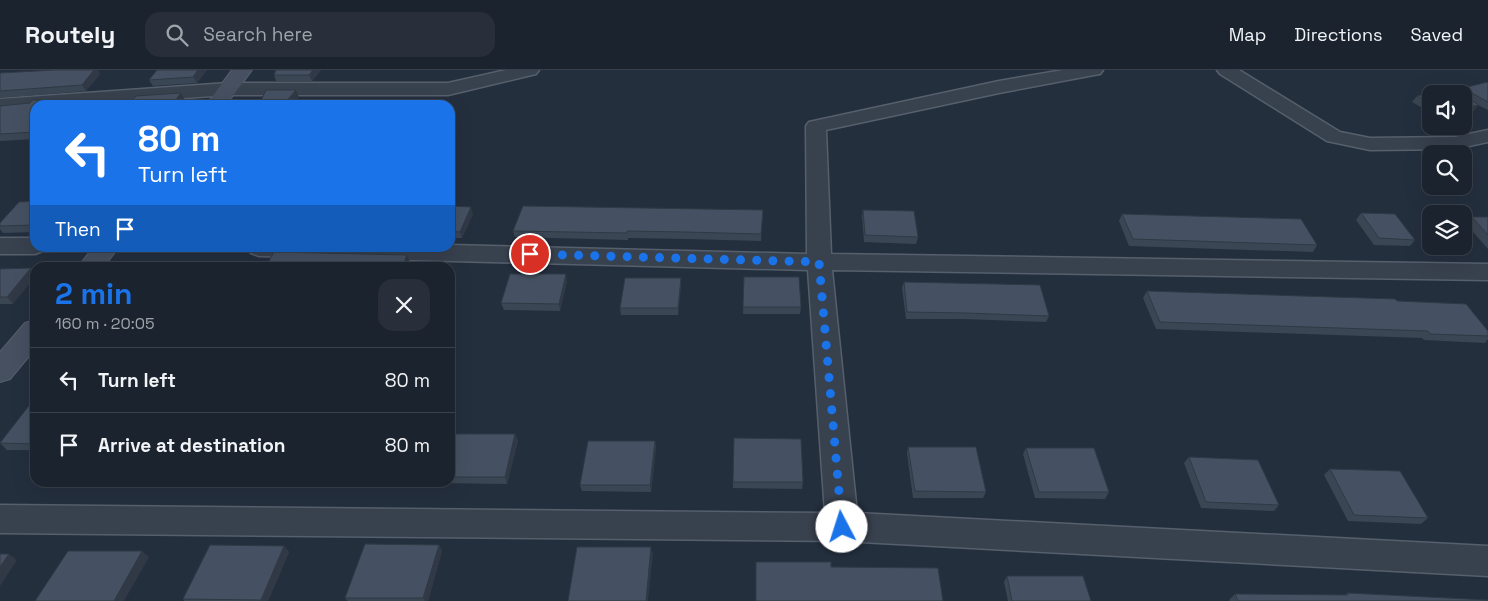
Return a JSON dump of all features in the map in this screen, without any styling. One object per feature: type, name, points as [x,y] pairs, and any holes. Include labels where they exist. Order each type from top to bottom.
[{"type":"street","points":[[220,100],[242,70]]},
{"type":"street","points":[[71,100],[228,89],[448,89],[530,70]]},
{"type":"street","points":[[842,527],[819,262],[816,126],[999,87],[1094,70]]},
{"type":"street","points":[[1226,70],[1334,137],[1370,144],[1455,142],[1488,136]]},
{"type":"street","points":[[0,105],[30,103]]},
{"type":"street","points":[[0,246],[30,246]]},
{"type":"street","points":[[94,262],[103,252]]},
{"type":"street","points":[[419,252],[819,262],[1488,272]]},
{"type":"street","points":[[0,371],[30,336]]},
{"type":"street","points":[[0,519],[842,527],[1488,561]]},
{"type":"building","points":[[94,70],[82,85],[0,91],[0,73]]},
{"type":"building","points":[[157,70],[198,70],[193,77],[149,80]]},
{"type":"building","points":[[276,70],[313,70],[309,75],[274,75]]},
{"type":"building","points":[[1488,82],[1488,102],[1472,93],[1472,86]]},
{"type":"building","points":[[266,90],[296,90],[287,100],[261,100]]},
{"type":"building","points":[[181,93],[176,100],[132,100],[136,96]]},
{"type":"building","points":[[1472,101],[1479,105],[1472,106]]},
{"type":"building","points":[[30,103],[30,132],[0,134],[0,106]]},
{"type":"building","points":[[30,201],[30,225],[0,226],[0,223],[19,202]]},
{"type":"building","points":[[455,206],[471,207],[460,232],[455,232]]},
{"type":"building","points":[[523,206],[763,210],[761,234],[513,231]]},
{"type":"building","points":[[863,210],[914,211],[918,237],[865,235]]},
{"type":"building","points":[[1361,213],[1395,214],[1415,240],[1379,238]]},
{"type":"building","points":[[1122,214],[1301,219],[1317,245],[1133,239]]},
{"type":"building","points":[[1472,217],[1488,217],[1488,235]]},
{"type":"building","points":[[274,252],[407,255],[404,262],[268,262]]},
{"type":"building","points":[[30,268],[7,297],[0,297],[0,269]]},
{"type":"building","points":[[510,274],[566,274],[559,304],[501,303]]},
{"type":"building","points":[[744,277],[799,277],[801,307],[743,307]]},
{"type":"building","points":[[625,278],[681,278],[678,308],[620,308]]},
{"type":"building","points":[[904,282],[1040,285],[1049,316],[907,312]]},
{"type":"building","points":[[1147,291],[1395,299],[1397,301],[1466,304],[1488,331],[1488,336],[1430,334],[1428,331],[1160,322]]},
{"type":"building","points":[[30,404],[30,444],[0,443]]},
{"type":"building","points":[[455,434],[515,434],[505,477],[455,477]]},
{"type":"building","points":[[734,438],[801,439],[803,482],[733,482]]},
{"type":"building","points":[[588,441],[655,441],[650,485],[580,485]]},
{"type":"building","points":[[908,447],[976,447],[986,492],[915,491]]},
{"type":"building","points":[[1026,448],[1094,448],[1109,492],[1039,492]]},
{"type":"building","points":[[1189,457],[1258,460],[1279,505],[1206,502]]},
{"type":"building","points":[[1330,469],[1400,471],[1428,518],[1354,515]]},
{"type":"building","points":[[365,544],[439,545],[423,598],[345,598]]},
{"type":"building","points":[[210,545],[284,546],[261,600],[183,599]]},
{"type":"building","points":[[577,547],[651,547],[646,601],[568,601]]},
{"type":"building","points":[[68,551],[142,551],[114,601],[35,601]]},
{"type":"building","points":[[0,554],[9,554],[0,567]]},
{"type":"building","points":[[756,562],[831,562],[831,567],[938,568],[943,601],[756,601]]},
{"type":"building","points":[[1007,576],[1083,576],[1091,601],[1012,601]]},
{"type":"building","points":[[1347,593],[1488,601],[1238,601],[1235,594],[1348,595]]},
{"type":"route","points":[[530,254],[819,262],[842,527]]}]
